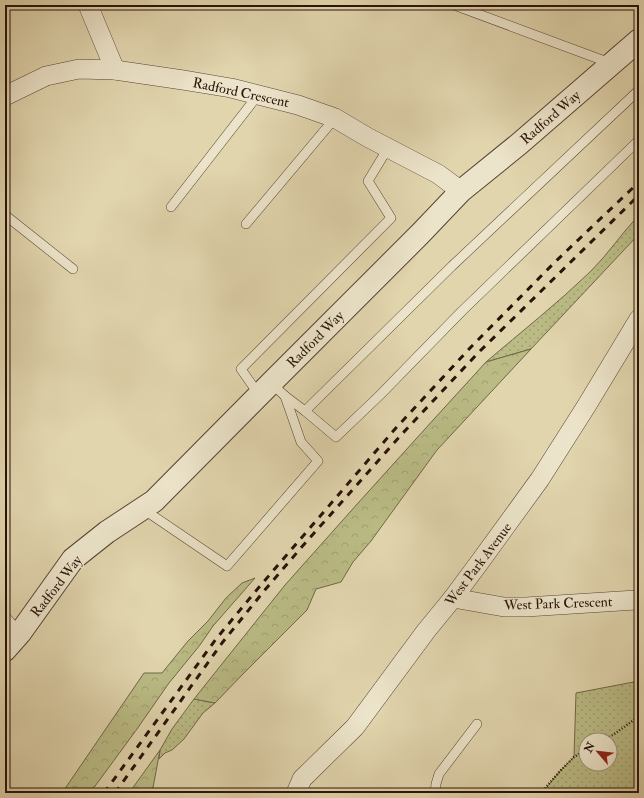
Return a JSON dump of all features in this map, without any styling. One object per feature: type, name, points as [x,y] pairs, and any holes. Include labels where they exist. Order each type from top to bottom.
[{"type":"street","points":[[88,5],[115,70]]},
{"type":"street","name":"Radford Way","points":[[5,650],[11,622],[73,559],[107,532],[154,501],[271,391],[461,192],[639,40]]},
{"type":"street","name":"Radford Crescent","points":[[5,96],[46,76],[79,69],[115,70],[231,88],[298,105],[335,118],[438,174],[461,192]]},
{"type":"street","name":"West Park Avenue","points":[[296,793],[302,779],[356,727],[540,479],[639,319]]},
{"type":"street","name":"West Park Crescent","points":[[453,598],[504,607],[566,605],[639,599]]},
{"type":"lane","points":[[454,5],[611,64]]},
{"type":"lane","points":[[305,411],[452,266],[639,90]]},
{"type":"lane","points":[[171,207],[258,95]]},
{"type":"lane","points":[[246,224],[335,118]]},
{"type":"lane","points":[[388,148],[368,181],[391,218],[241,369],[271,391],[305,411],[336,437],[639,140]]},
{"type":"lane","points":[[5,215],[73,269]]},
{"type":"lane","points":[[142,509],[227,566],[318,461],[300,442],[292,416],[271,391]]},
{"type":"lane","points":[[435,793],[439,774],[477,724]]},
{"type":"path","points":[[617,732],[639,716]]},
{"type":"path","points":[[541,793],[560,771],[578,755]]},
{"type":"green space","points":[[639,215],[639,234],[531,349],[486,362],[553,306],[591,271]]},
{"type":"green space","points":[[531,349],[437,450],[371,541],[353,562],[341,582],[316,589],[307,610],[215,703],[194,699],[285,585],[486,362]]},
{"type":"green space","points":[[255,578],[213,626],[200,645],[169,683],[90,793],[62,793],[144,673],[162,673],[188,641],[208,621],[226,598],[242,583]]},
{"type":"green space","points":[[639,681],[639,793],[542,793],[574,757],[576,693]]},
{"type":"green space","points":[[194,699],[215,703],[203,713],[184,739],[159,759],[160,750],[172,729]]},
{"type":"green space","points":[[160,750],[152,793],[129,793]]},
{"type":"railway","points":[[104,793],[216,639],[395,429],[471,347],[555,262],[639,182]]},
{"type":"railway","points":[[115,793],[222,643],[300,549],[402,434],[478,353],[639,195]]}]
